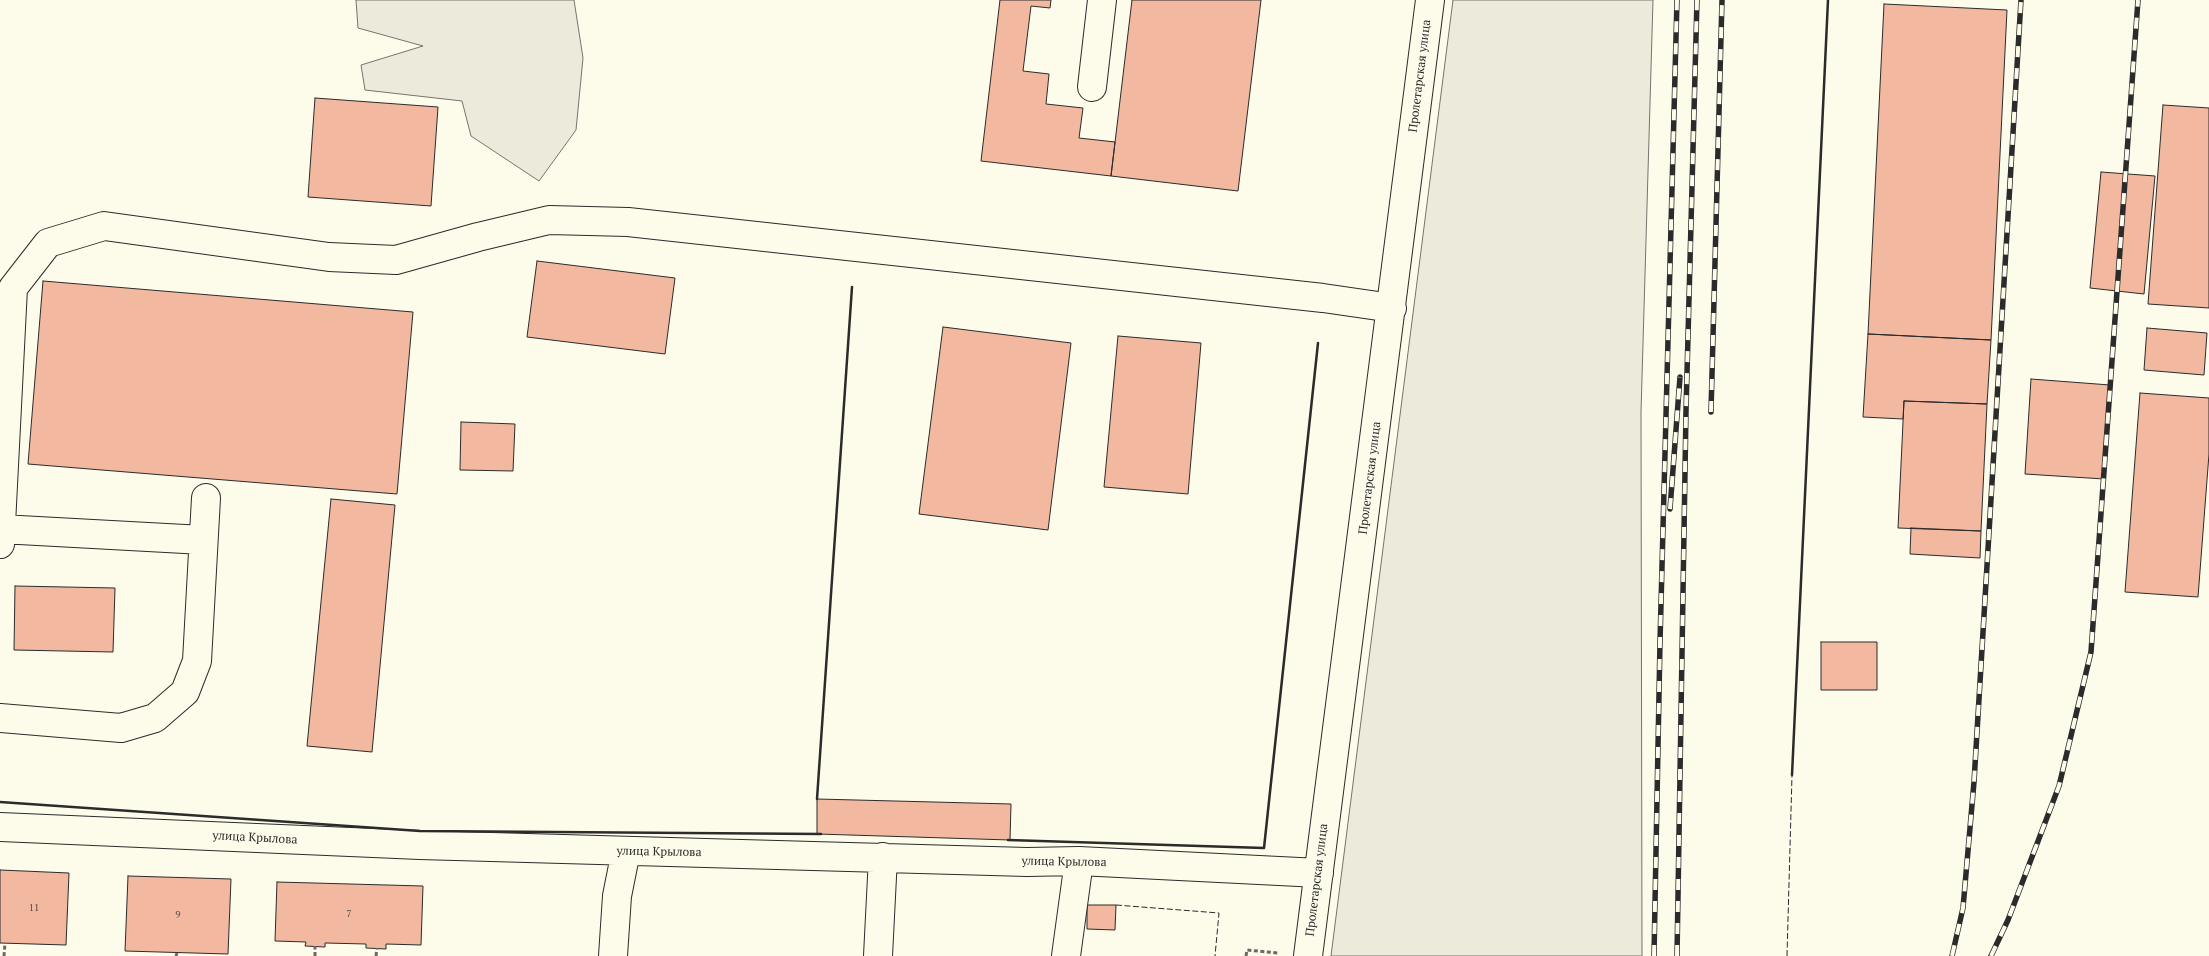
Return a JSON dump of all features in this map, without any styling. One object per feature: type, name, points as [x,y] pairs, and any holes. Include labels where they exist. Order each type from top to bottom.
[{"type":"street","points":[[1092,87],[1102,0]]},
{"type":"street","name":"Пролетарская улица","points":[[1308,956],[1430,0]]},
{"type":"street","points":[[204,540],[0,536],[13,288],[48,243],[104,226],[329,257],[396,260],[478,237],[549,220],[628,222],[1323,298],[1392,308]]},
{"type":"street","points":[[0,718],[121,728],[155,718],[184,692],[197,661],[206,498]]},
{"type":"street","name":"улица Крылова","points":[[0,827],[410,845],[883,856],[1028,862],[1079,861],[1319,873]]},
{"type":"street","points":[[613,956],[617,896],[626,851]]},
{"type":"street","points":[[878,956],[883,856]]},
{"type":"street","points":[[1066,956],[1079,861]]},
{"type":"path","points":[[4,956],[5,943]]},
{"type":"path","points":[[315,946],[315,956]]},
{"type":"path","points":[[376,956],[377,948]]},
{"type":"shaded area","points":[[356,0],[574,0],[583,58],[576,130],[539,181],[471,136],[462,101],[365,90],[361,65],[423,46],[358,28]]},
{"type":"shaded area","points":[[1453,0],[1653,0],[1641,412],[1642,956],[1331,956]]},
{"type":"building","points":[[1000,0],[1051,0],[1050,8],[1031,6],[1023,71],[1049,74],[1046,104],[1083,108],[1079,138],[1115,142],[1111,176],[981,161]]},
{"type":"building","points":[[1132,0],[1261,0],[1238,191],[1111,176]]},
{"type":"building","points":[[1884,4],[2007,10],[1991,340],[1868,334]]},
{"type":"building","points":[[315,98],[438,107],[431,206],[308,197]]},
{"type":"building","points":[[2163,105],[2209,108],[2209,308],[2148,304]]},
{"type":"building","points":[[2101,172],[2155,176],[2144,294],[2090,288]]},
{"type":"building","points":[[537,261],[675,278],[665,354],[527,337]]},
{"type":"building","points":[[43,281],[413,312],[397,494],[28,464]]},
{"type":"building","points":[[943,327],[1071,343],[1048,530],[919,514]]},
{"type":"building","points":[[2147,328],[2207,333],[2204,375],[2144,370]]},
{"type":"building","points":[[1868,334],[1991,340],[1987,404],[1904,401],[1903,419],[1863,417]]},
{"type":"building","points":[[1118,336],[1201,343],[1188,494],[1104,487]]},
{"type":"building","points":[[2031,379],[2110,385],[2104,479],[2025,474]]},
{"type":"building","points":[[2140,393],[2209,398],[2209,454],[2198,597],[2125,592]]},
{"type":"building","points":[[1904,401],[1987,404],[1981,531],[1898,528]]},
{"type":"building","points":[[461,422],[515,424],[513,471],[460,470]]},
{"type":"building","points":[[331,499],[395,505],[372,752],[307,746]]},
{"type":"building","points":[[1911,528],[1981,531],[1980,558],[1910,554]]},
{"type":"building","points":[[15,586],[115,588],[113,652],[14,650]]},
{"type":"building","points":[[1821,642],[1877,642],[1877,690],[1821,690]]},
{"type":"building","points":[[817,799],[1011,804],[1010,840],[817,834]]},
{"type":"building","points":[[0,870],[69,873],[66,945],[0,943]]},
{"type":"building","points":[[128,876],[231,879],[228,954],[125,951]]},
{"type":"building","points":[[277,882],[423,886],[421,945],[386,944],[386,949],[366,948],[366,944],[325,943],[325,947],[305,946],[306,942],[275,941]]},
{"type":"building","points":[[1087,905],[1116,905],[1115,930],[1087,929]]},
{"type":"railway","points":[[1654,956],[1660,642],[1677,0]]},
{"type":"railway","points":[[1677,956],[1686,411],[1697,0]]},
{"type":"railway","points":[[1711,412],[1722,0]]},
{"type":"railway","points":[[1952,956],[1963,908],[1974,782],[2021,0]]},
{"type":"railway","points":[[1991,956],[2008,920],[2059,786],[2091,652],[2138,0]]},
{"type":"railway","points":[[1670,509],[1680,377]]},
{"type":"fence","points":[[1787,956],[1792,775]]},
{"type":"fence","points":[[1116,905],[1219,913],[1215,956]]},
{"type":"wall","points":[[1792,775],[1828,0]]},
{"type":"wall","points":[[817,799],[852,287]]},
{"type":"wall","points":[[1008,840],[1264,848],[1318,343]]},
{"type":"wall","points":[[0,802],[420,831],[821,834]]}]
